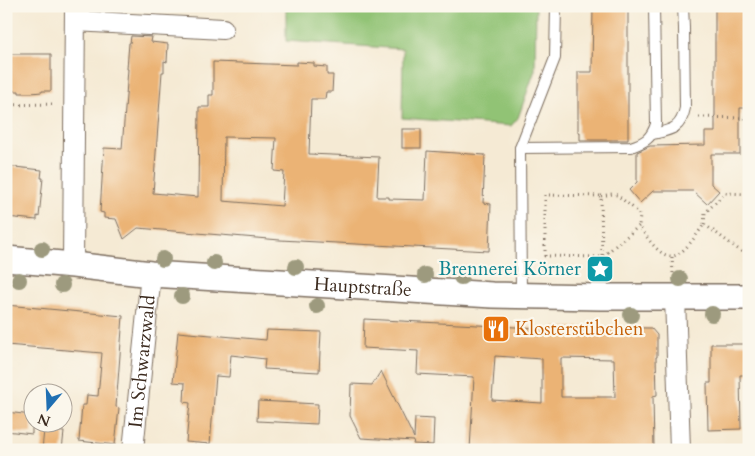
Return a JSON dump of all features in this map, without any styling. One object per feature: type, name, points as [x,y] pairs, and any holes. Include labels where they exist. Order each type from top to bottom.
[{"type":"street","points":[[73,265],[75,14],[224,29]]},
{"type":"street","name":"Hauptstraße","points":[[6,259],[151,274],[521,296],[749,297]]},
{"type":"street","name":"Im Schwarzwald","points":[[133,450],[151,274]]},
{"type":"street","points":[[675,297],[680,450]]},
{"type":"lane","points":[[521,296],[520,148],[555,58],[556,6]]},
{"type":"lane","points":[[653,134],[656,124],[654,6]]},
{"type":"lane","points":[[520,148],[631,147],[643,143],[653,134],[675,127],[683,119],[685,98],[683,6]]},
{"type":"path","points":[[6,105],[75,104]]},
{"type":"path","points":[[683,116],[749,118]]},
{"type":"path","points":[[639,226],[602,257],[545,256],[545,195],[617,195],[637,211],[640,216],[639,226],[650,242],[664,254],[672,257],[684,250],[695,238],[704,224],[705,213],[725,194],[749,194]]},
{"type":"path","points":[[601,196],[602,257]]},
{"type":"path","points":[[704,224],[746,255],[749,255]]},
{"type":"green space","points":[[286,6],[536,6],[535,70],[518,118],[511,126],[402,118],[403,49],[286,41]]},
{"type":"building","points":[[593,6],[628,6],[628,140],[580,140],[580,132],[578,133],[578,72],[592,72]]},
{"type":"building","points":[[715,6],[749,6],[749,108],[740,108],[740,154],[711,154],[711,184],[719,191],[707,204],[693,191],[653,191],[640,203],[629,190],[637,182],[637,152],[650,146],[705,145],[705,132],[715,132]]},
{"type":"building","points":[[131,36],[152,37],[151,42],[168,44],[167,62],[164,61],[164,72],[162,72],[153,193],[198,197],[199,107],[209,107],[209,95],[213,95],[213,62],[297,65],[297,62],[314,63],[314,66],[327,67],[327,75],[333,75],[332,92],[326,92],[325,99],[311,99],[309,154],[379,157],[377,197],[425,200],[427,151],[485,155],[483,203],[491,204],[489,251],[280,240],[138,228],[124,239],[116,219],[104,218],[104,213],[100,212],[104,148],[122,149]],"holes":[[[224,137],[276,138],[274,171],[284,172],[282,206],[223,201]]]},
{"type":"building","points":[[10,54],[51,54],[51,91],[19,93],[19,91],[10,91]]},
{"type":"building","points":[[402,129],[421,129],[421,148],[402,148]]},
{"type":"building","points":[[6,166],[42,170],[41,178],[43,178],[39,217],[37,216],[37,220],[6,217]]},
{"type":"building","points":[[6,305],[123,316],[116,407],[119,408],[115,445],[79,441],[82,405],[86,405],[87,395],[98,396],[102,353],[6,345]]},
{"type":"building","points":[[364,319],[553,329],[553,327],[651,328],[657,335],[657,395],[653,396],[654,450],[470,450],[474,377],[417,374],[418,351],[363,348]],"holes":[[[495,356],[542,359],[542,403],[492,400]],[[561,358],[614,359],[615,397],[561,397]]]},
{"type":"building","points":[[267,330],[321,332],[319,372],[264,369],[265,359],[231,355],[229,377],[216,376],[210,444],[186,442],[190,403],[184,402],[185,383],[173,382],[178,332],[266,340]]},
{"type":"building","points":[[711,344],[749,344],[749,375],[740,375],[741,429],[708,430],[707,383],[711,383]]},
{"type":"building","points":[[381,371],[414,438],[415,418],[434,419],[433,445],[413,444],[414,441],[361,438],[350,416],[351,384],[372,385]]},
{"type":"building","points":[[258,401],[318,404],[317,424],[257,421]]},
{"type":"building","points":[[6,412],[22,414],[22,433],[6,431]]},
{"type":"building","points":[[44,434],[64,434],[62,450],[42,450]]},
{"type":"place","name":"Brennerei Körner","points":[[600,269]]},
{"type":"place","name":"Klosterstübchen","points":[[496,329]]}]
